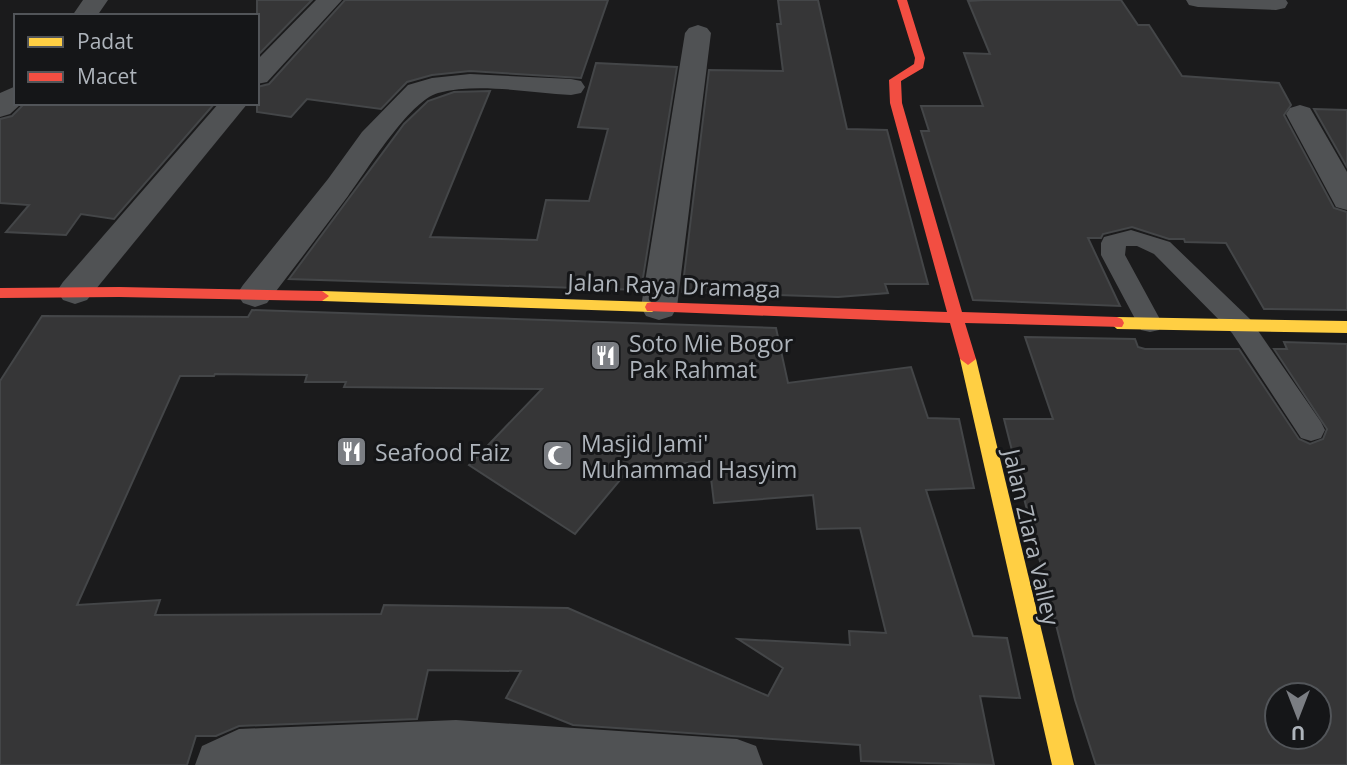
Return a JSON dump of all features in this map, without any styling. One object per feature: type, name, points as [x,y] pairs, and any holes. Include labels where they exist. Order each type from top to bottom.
[{"type":"main road","name":"Jalan Ziara Valley","points":[[902,0],[920,58],[919,66],[895,80],[894,88],[958,319],[1063,765]]},
{"type":"main road","name":"Jalan Raya Dramaga","points":[[0,293],[75,291],[255,294],[958,319],[1347,327]]},
{"type":"street","points":[[261,67],[330,0]]},
{"type":"street","points":[[1198,0],[1276,3]]},
{"type":"street","points":[[659,307],[698,33]]},
{"type":"street","points":[[255,294],[333,194],[372,138],[418,91],[426,86],[450,83],[570,87]]},
{"type":"street","points":[[0,108],[14,96]]},
{"type":"street","points":[[75,291],[232,105]]},
{"type":"street","points":[[1300,114],[1347,200]]},
{"type":"street","points":[[221,765],[239,755],[456,746],[737,765]]},
{"type":"lane","points":[[1150,323],[1113,256],[1112,243],[1120,238],[1145,240],[1161,248],[1241,326],[1311,430]]},
{"type":"building","points":[[257,0],[312,0],[259,54]]},
{"type":"building","points":[[345,0],[608,0],[581,78],[470,71],[432,75],[407,82],[381,109],[307,99],[291,117],[257,112],[259,86],[269,84]]},
{"type":"building","points":[[778,0],[818,0],[847,129],[887,130],[928,284],[885,284],[888,293],[838,297],[682,292],[709,70],[783,71],[777,24],[781,24]]},
{"type":"building","points":[[1121,0],[1138,25],[1149,25],[1182,76],[1279,83],[1291,105],[1284,115],[1334,208],[1347,212],[1347,310],[1264,309],[1226,243],[1185,242],[1184,239],[1169,239],[1132,227],[1103,234],[1101,238],[1088,238],[1120,306],[973,300],[921,131],[929,131],[921,106],[983,106],[964,53],[990,54],[968,1]]},
{"type":"building","points":[[596,63],[677,67],[641,290],[289,279],[404,124],[428,101],[454,92],[490,91],[430,237],[537,240],[546,200],[589,201],[608,129],[578,127]]},
{"type":"building","points":[[23,105],[213,105],[114,219],[81,214],[66,235],[6,232],[29,205],[0,203],[0,119],[12,116]]},
{"type":"building","points":[[1314,109],[1347,110],[1347,167]]},
{"type":"building","points":[[252,310],[776,328],[788,383],[911,367],[928,418],[959,419],[974,488],[926,490],[973,636],[1007,638],[1020,698],[980,696],[994,765],[861,761],[860,745],[573,725],[506,698],[521,671],[428,670],[417,719],[239,726],[216,736],[196,736],[187,765],[0,765],[0,381],[42,316],[248,317]],"holes":[[[307,375],[305,382],[346,382],[344,387],[542,389],[469,465],[575,534],[630,468],[709,461],[714,503],[813,495],[817,529],[860,528],[886,633],[849,631],[850,645],[738,639],[783,668],[768,696],[568,608],[384,605],[381,614],[155,615],[160,600],[77,605],[180,376]]]},
{"type":"building","points":[[1025,337],[1135,339],[1138,347],[1145,349],[1239,349],[1299,439],[1310,444],[1323,439],[1327,429],[1274,349],[1287,349],[1284,342],[1347,344],[1347,765],[1096,765],[1075,700],[1004,419],[1053,419]]},
{"type":"traffic: slow","points":[[322,296],[652,307]]},
{"type":"traffic: slow","points":[[1117,323],[1347,327]]},
{"type":"traffic: slow","points":[[968,359],[1063,765]]},
{"type":"traffic: jam","points":[[902,0],[920,58],[919,66],[895,80],[896,103],[968,359]]},
{"type":"traffic: jam","points":[[0,293],[119,292],[322,296]]},
{"type":"traffic: jam","points":[[652,307],[1117,323]]},
{"type":"place","name":"Soto Mie Bogor Pak Rahmat","points":[[606,356]]},
{"type":"place","name":"Seafood Faiz","points":[[352,452]]},
{"type":"place","name":"Masjid Jami' Muhammad Hasyim","points":[[558,456]]}]
